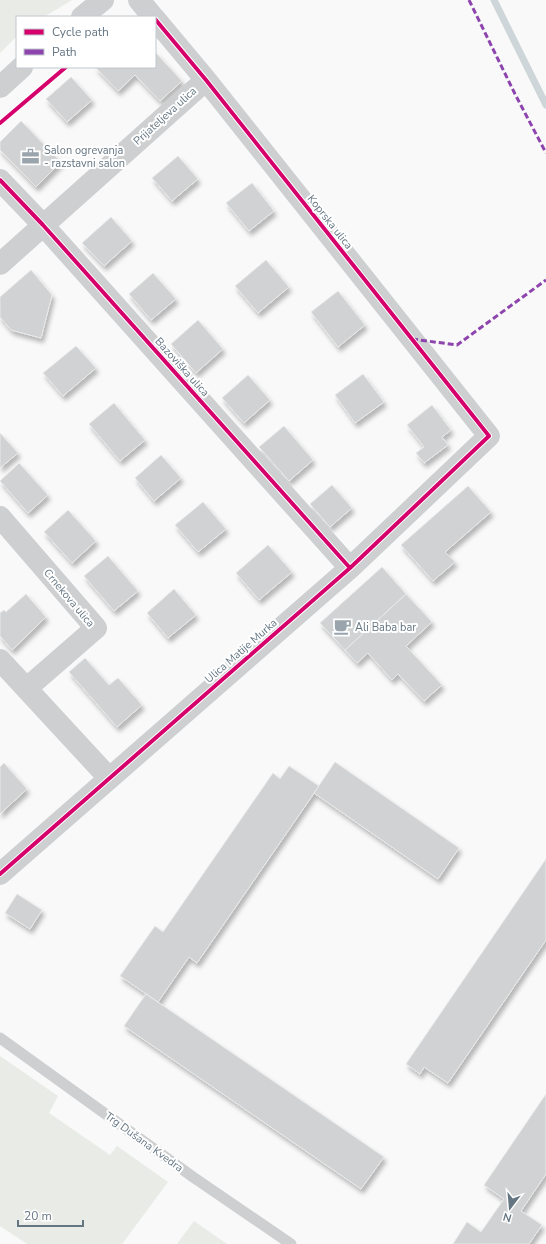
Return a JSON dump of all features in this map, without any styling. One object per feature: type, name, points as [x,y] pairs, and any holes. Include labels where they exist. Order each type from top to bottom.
[{"type":"street","points":[[83,16],[103,0]]},
{"type":"street","points":[[139,0],[152,16]]},
{"type":"street","name":"Koprska ulica","points":[[156,20],[206,80],[489,436]]},
{"type":"street","points":[[0,87],[21,68]]},
{"type":"street","name":"Prijateljeva ulica","points":[[0,264],[206,80]]},
{"type":"street","name":"Bazoviška ulica","points":[[0,180],[43,225],[350,568]]},
{"type":"street","name":"Ulica Matije Murka","points":[[0,874],[350,568],[489,436]]},
{"type":"street","name":"Crnekova ulica","points":[[0,517],[96,628],[27,688]]},
{"type":"street","points":[[0,660],[109,778]]},
{"type":"lane","name":"Trg Dušana Kvedra","points":[[0,1038],[186,1173],[290,1244]]},
{"type":"shaded area","points":[[0,0],[72,0],[46,16],[16,16],[16,37],[0,53]]},
{"type":"shaded area","points":[[0,1056],[58,1096],[49,1113],[110,1155],[117,1146],[168,1182],[122,1244],[27,1244],[0,1226]]},
{"type":"shaded area","points":[[194,1221],[227,1244],[177,1244]]},
{"type":"building","points":[[156,53],[182,81],[160,101],[135,75],[118,91],[96,68],[156,68]]},
{"type":"building","points":[[71,77],[92,100],[67,122],[46,99]]},
{"type":"building","name":"Salon ogrevanja - razstavni salon","points":[[21,121],[61,162],[36,187],[0,150],[0,142]]},
{"type":"building","points":[[178,156],[198,179],[172,201],[152,178]]},
{"type":"building","points":[[252,183],[274,211],[249,231],[226,203]]},
{"type":"building","points":[[111,217],[132,241],[104,266],[82,243]]},
{"type":"building","points":[[266,260],[289,287],[258,313],[235,286]]},
{"type":"building","points":[[31,270],[52,295],[41,338],[11,330],[0,317],[0,297]]},
{"type":"building","points":[[153,273],[176,299],[151,320],[129,294]]},
{"type":"building","points":[[338,291],[365,325],[338,347],[311,312]]},
{"type":"building","points":[[198,320],[223,349],[196,373],[171,344]]},
{"type":"building","points":[[76,346],[96,368],[63,396],[43,373]]},
{"type":"building","points":[[363,374],[384,402],[355,423],[335,395]]},
{"type":"building","points":[[248,375],[270,400],[244,423],[222,398]]},
{"type":"building","points":[[114,403],[145,440],[120,461],[89,424]]},
{"type":"building","points":[[432,405],[451,430],[442,437],[448,445],[424,463],[416,453],[424,447],[407,425]]},
{"type":"building","points":[[284,426],[313,460],[289,481],[259,447]]},
{"type":"building","points":[[0,433],[18,453],[0,468]]},
{"type":"building","points":[[161,455],[181,478],[154,501],[135,478]]},
{"type":"building","points":[[19,463],[48,495],[28,513],[0,481]]},
{"type":"building","points":[[332,485],[352,508],[330,527],[310,504]]},
{"type":"building","points":[[468,486],[491,512],[445,552],[455,562],[433,581],[401,545]]},
{"type":"building","points":[[203,502],[226,529],[198,552],[175,525]]},
{"type":"building","points":[[68,510],[96,541],[72,563],[44,532]]},
{"type":"building","points":[[268,545],[292,572],[259,600],[236,573]]},
{"type":"building","points":[[108,556],[138,591],[114,611],[84,576]]},
{"type":"building","points":[[382,567],[406,594],[345,650],[320,623]]},
{"type":"building","points":[[174,589],[196,615],[168,638],[147,613]]},
{"type":"building","points":[[26,594],[46,617],[12,650],[0,636],[0,613],[4,610],[6,612]]},
{"type":"building","points":[[406,594],[432,622],[406,646],[442,685],[424,701],[398,674],[392,680],[368,653],[357,663],[345,650]]},
{"type":"building","points":[[85,658],[109,685],[118,678],[142,705],[117,727],[69,672]]},
{"type":"building","points":[[335,762],[459,848],[438,879],[314,793]]},
{"type":"building","points":[[4,763],[27,789],[0,814],[0,767]]},
{"type":"building","points":[[289,766],[319,786],[197,963],[189,957],[158,1002],[120,976],[155,926],[163,932],[273,773],[280,779]]},
{"type":"building","points":[[546,859],[546,940],[448,1083],[424,1067],[420,1074],[406,1064]]},
{"type":"building","points":[[17,894],[42,910],[30,929],[5,913]]},
{"type":"building","points":[[146,994],[384,1157],[361,1189],[124,1026]]},
{"type":"building","points":[[546,1094],[546,1174],[521,1211],[542,1225],[529,1244],[453,1244],[467,1222],[481,1232],[504,1199],[484,1185]]},
{"type":"waterway","points":[[494,0],[546,105]]},
{"type":"marked path","points":[[469,0],[546,153]]},
{"type":"marked path","points":[[412,339],[457,345],[546,280]]},
{"type":"cycle path","points":[[0,874],[350,568],[489,436],[206,80],[156,20]]},
{"type":"cycle path","points":[[0,123],[65,68]]},
{"type":"cycle path","points":[[0,180],[43,225],[350,568]]},
{"type":"place","name":"Salon ogrevanja - razstavni salon","points":[[31,156]]},
{"type":"place","name":"Ali Baba bar","points":[[342,627]]}]
